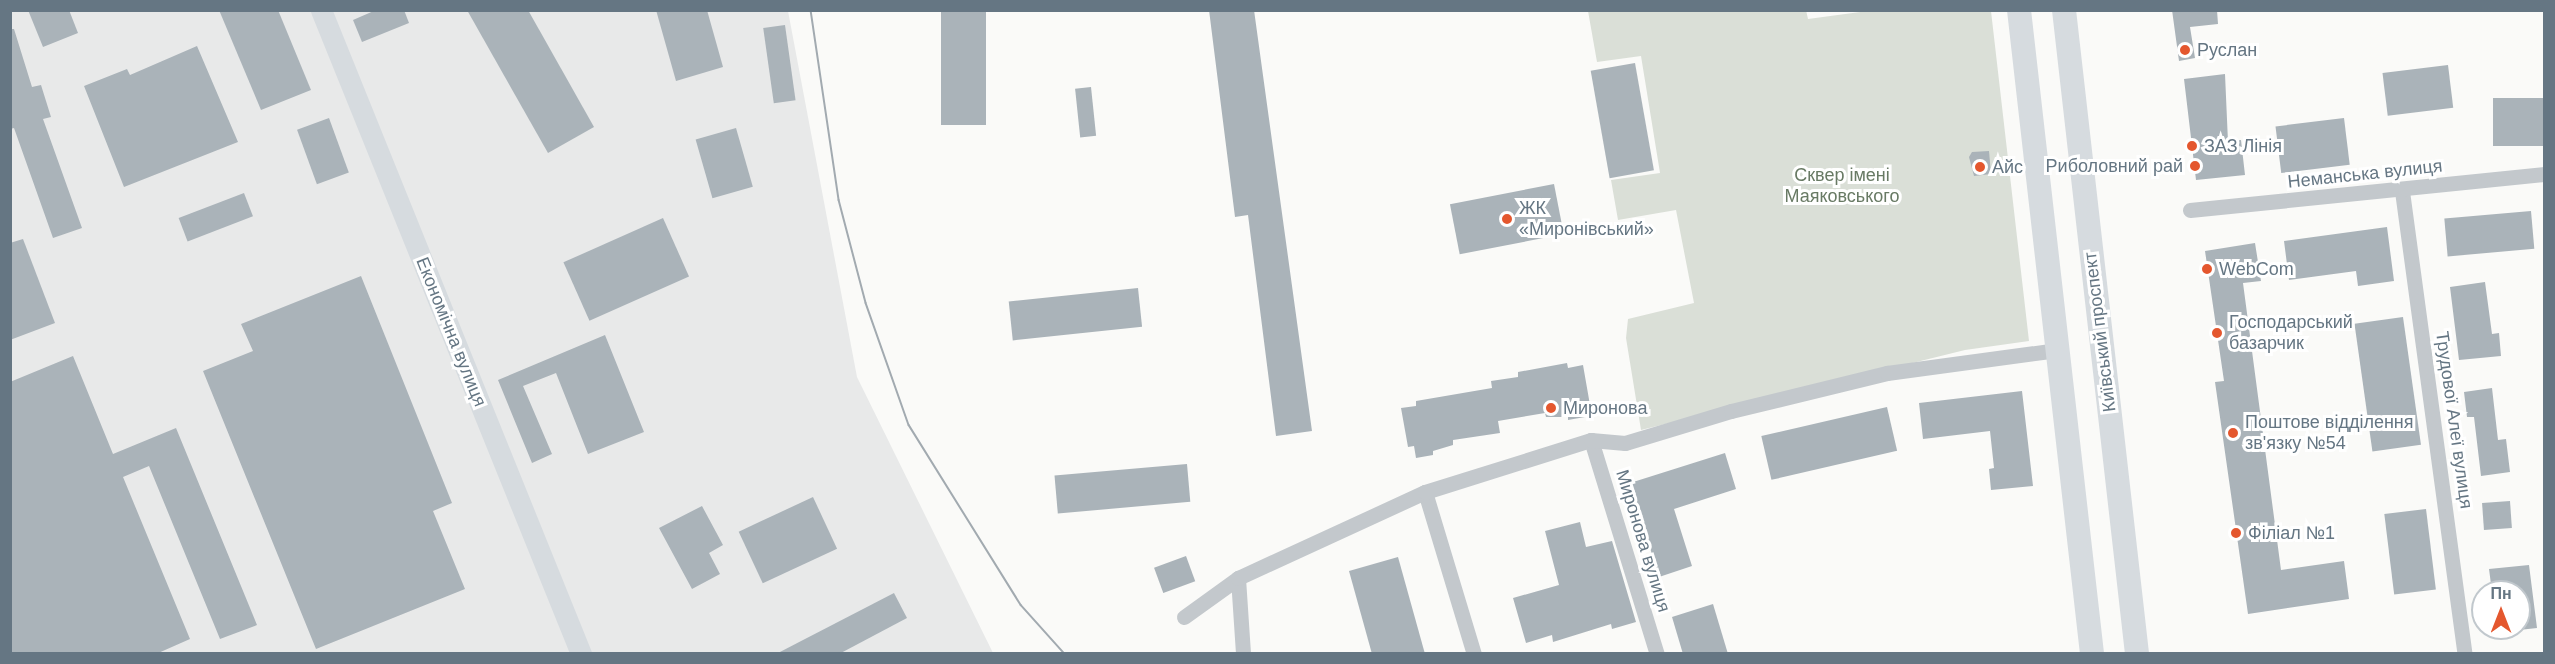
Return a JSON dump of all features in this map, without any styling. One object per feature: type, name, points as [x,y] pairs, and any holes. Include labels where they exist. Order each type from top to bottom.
[{"type":"main road","points":[[2019,10],[2092,654]]},
{"type":"main road","name":"Київський проспект","points":[[2064,10],[2137,654]]},
{"type":"street","name":"Економічна вулиця","points":[[321,10],[581,654]]},
{"type":"street","name":"Неманська вулиця","points":[[2190,210],[2402,191],[2544,174]]},
{"type":"street","name":"Трудової Алеї вулиця","points":[[2402,191],[2465,654]]},
{"type":"street","points":[[1184,617],[1238,578],[1425,492],[1591,441],[1624,443],[1731,411],[1887,373],[2057,350]]},
{"type":"street","name":"Миронова вулиця","points":[[1591,441],[1656,654]]},
{"type":"street","points":[[1425,492],[1474,654]]},
{"type":"street","points":[[1238,578],[1243,654]]},
{"type":"shaded area","points":[[10,11],[788,11],[857,377],[993,653],[11,653]]},
{"type":"green space","name":"Сквер імені Маяковського","points":[[1806,10],[1808,19],[1875,10],[1991,11],[2029,341],[1965,350],[1641,430],[1626,338],[1628,319],[1694,303],[1676,210],[1618,220],[1611,180],[1660,173],[1641,56],[1597,62],[1588,11]]},
{"type":"building","points":[[28,10],[69,10],[78,33],[43,47]]},
{"type":"building","points":[[219,10],[278,10],[311,90],[261,110]]},
{"type":"building","points":[[376,10],[404,10],[409,23],[362,42],[353,20]]},
{"type":"building","points":[[467,10],[528,10],[594,127],[548,153]]},
{"type":"building","points":[[656,10],[707,10],[723,67],[676,81]]},
{"type":"building","points":[[941,10],[986,10],[986,125],[941,125]]},
{"type":"building","points":[[1209,10],[1254,10],[1312,431],[1276,436],[1248,215],[1235,217]]},
{"type":"building","points":[[2172,10],[2217,10],[2218,24],[2190,27],[2195,58],[2179,61]]},
{"type":"building","points":[[785,25],[796,100],[774,103],[763,28]]},
{"type":"building","points":[[10,29],[14,29],[32,87],[41,85],[51,117],[43,119],[82,228],[53,238],[14,128],[10,129]]},
{"type":"building","points":[[197,46],[238,142],[124,187],[84,86],[127,69],[130,75]]},
{"type":"building","points":[[1635,63],[1654,170],[1610,178],[1591,71]]},
{"type":"building","points":[[2448,65],[2453,108],[2388,116],[2382,73]]},
{"type":"building","points":[[2225,74],[2228,142],[2241,140],[2245,175],[2196,180],[2184,79]]},
{"type":"building","points":[[1091,87],[1096,136],[1080,137],[1075,89]]},
{"type":"building","points":[[2493,98],[2544,98],[2544,146],[2493,146]]},
{"type":"building","points":[[329,118],[349,173],[317,184],[297,130]]},
{"type":"building","points":[[2344,118],[2350,165],[2281,173],[2276,126]]},
{"type":"building","points":[[736,128],[753,187],[712,198],[696,140]]},
{"type":"building","name":"Айс","points":[[1989,151],[1991,174],[1974,176],[1969,157],[1972,152]]},
{"type":"building","name":"ЖК «Миронівський»","points":[[1554,184],[1564,234],[1460,254],[1450,204]]},
{"type":"building","points":[[244,193],[253,216],[188,241],[179,218]]},
{"type":"building","points":[[2531,211],[2534,249],[2448,256],[2444,219]]},
{"type":"building","points":[[663,218],[689,276],[589,321],[563,262]]},
{"type":"building","points":[[2387,227],[2394,281],[2358,286],[2356,271],[2289,280],[2284,241]]},
{"type":"building","points":[[23,239],[55,323],[10,340],[10,243]]},
{"type":"building","points":[[2255,243],[2261,281],[2243,283],[2281,570],[2344,561],[2349,599],[2248,614],[2215,382],[2224,381],[2205,251]]},
{"type":"building","points":[[361,276],[452,503],[433,511],[465,589],[316,649],[203,371],[253,351],[241,324]]},
{"type":"building","points":[[2485,282],[2492,334],[2499,333],[2501,356],[2459,360],[2450,287]]},
{"type":"building","points":[[1138,288],[1142,327],[1013,340],[1009,302]]},
{"type":"building","points":[[2403,317],[2421,445],[2372,452],[2354,324]]},
{"type":"building","points":[[605,335],[644,432],[588,454],[556,373],[523,386],[552,454],[532,463],[498,380]]},
{"type":"building","points":[[73,356],[113,454],[176,428],[257,625],[220,639],[149,466],[123,477],[190,639],[156,654],[10,654],[10,382]]},
{"type":"building","points":[[1567,363],[1568,368],[1583,365],[1590,405],[1583,406],[1585,417],[1568,420],[1568,417],[1546,417],[1545,413],[1498,421],[1500,433],[1453,440],[1453,445],[1433,451],[1433,455],[1416,458],[1414,446],[1408,447],[1401,408],[1416,406],[1416,401],[1492,388],[1491,381],[1518,377],[1518,372]]},
{"type":"building","points":[[2492,388],[2498,440],[2506,439],[2510,472],[2481,476],[2474,417],[2467,417],[2464,392]]},
{"type":"building","points":[[2022,391],[2033,486],[1991,490],[1989,469],[1994,468],[1990,431],[1923,439],[1919,403]]},
{"type":"building","points":[[1887,407],[1897,451],[1771,480],[1761,436]]},
{"type":"building","points":[[1725,453],[1736,489],[1674,509],[1692,566],[1659,577],[1630,483]]},
{"type":"building","points":[[1187,464],[1190,502],[1058,513],[1055,476]]},
{"type":"building","points":[[813,497],[837,549],[763,583],[739,532]]},
{"type":"building","points":[[2510,501],[2512,528],[2484,530],[2482,503]]},
{"type":"building","points":[[702,506],[723,545],[709,553],[720,574],[692,589],[659,528]]},
{"type":"building","points":[[2426,509],[2436,589],[2394,595],[2384,514]]},
{"type":"building","points":[[1580,522],[1586,547],[1612,541],[1636,622],[1612,629],[1611,624],[1553,642],[1552,635],[1526,643],[1513,598],[1559,585],[1545,531]]},
{"type":"building","points":[[1186,556],[1195,581],[1163,593],[1154,568]]},
{"type":"building","points":[[1398,557],[1425,654],[1372,654],[1349,571]]},
{"type":"building","points":[[2529,565],[2531,580],[2490,580],[2489,569]]},
{"type":"building","points":[[2531,581],[2537,628],[2531,629]]},
{"type":"building","points":[[894,593],[907,618],[839,654],[776,654]]},
{"type":"building","points":[[1713,604],[1728,654],[1683,654],[1672,617]]},
{"type":"tram line","points":[[811,10],[839,200],[866,303],[909,425],[1021,605],[1065,654]]},
{"type":"place","name":"Руслан","points":[[2185,50]]},
{"type":"place","name":"ЗАЗ Лінія","points":[[2192,146]]},
{"type":"place","name":"Риболовний рай","points":[[2195,166]]},
{"type":"place","name":"Айс","points":[[1980,167]]},
{"type":"place","name":"ЖК «Миронівський»","points":[[1507,219]]},
{"type":"place","name":"WebCom","points":[[2207,269]]},
{"type":"place","name":"Господарський базарчик","points":[[2217,333]]},
{"type":"place","name":"Миронова","points":[[1551,408]]},
{"type":"place","name":"Поштове відділення зв'язку №54","points":[[2233,433]]},
{"type":"place","name":"Філіал №1","points":[[2236,533]]}]
